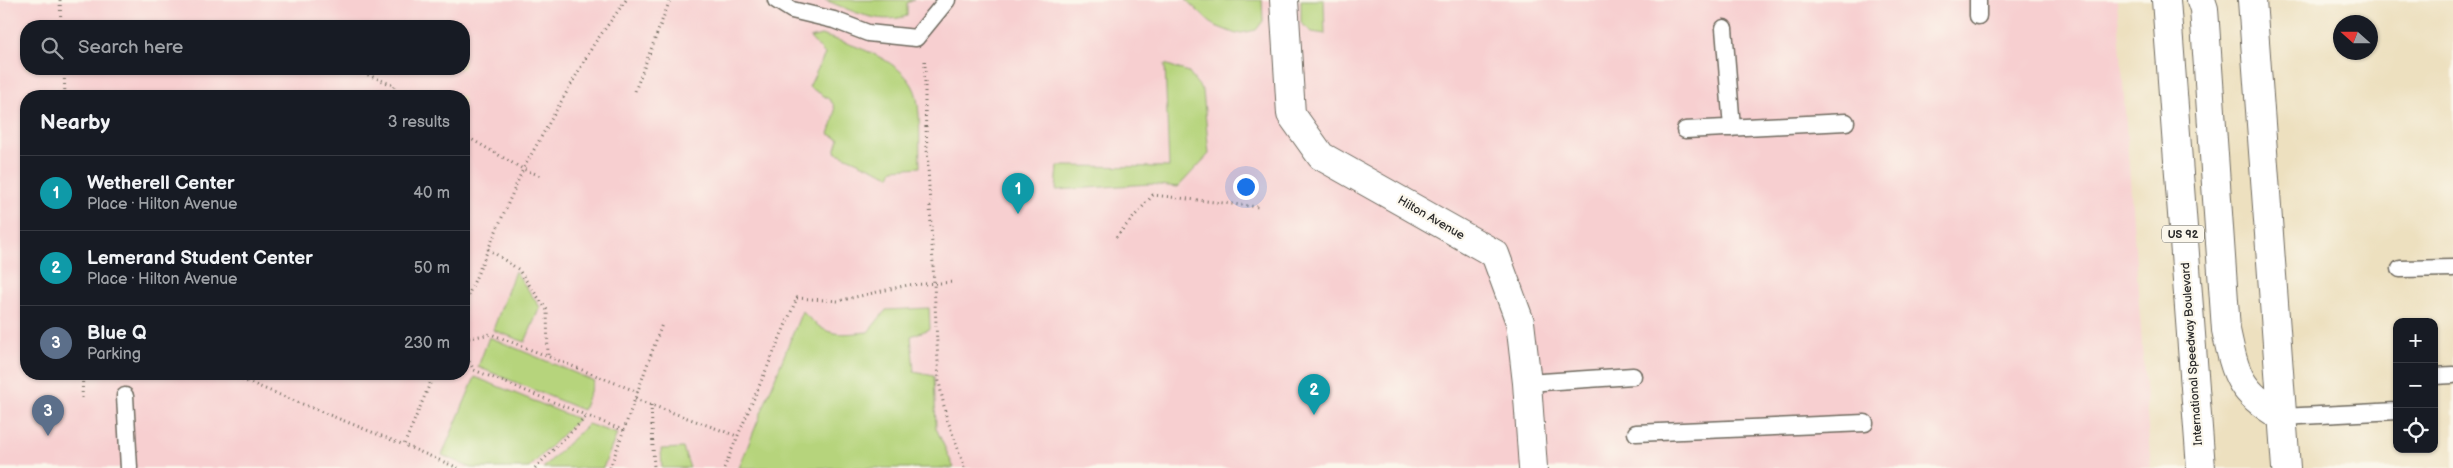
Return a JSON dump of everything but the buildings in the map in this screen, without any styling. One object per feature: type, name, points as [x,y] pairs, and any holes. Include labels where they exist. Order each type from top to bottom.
[{"type":"main road","name":"Hilton Avenue","points":[[1284,0],[1291,114],[1321,156],[1495,254],[1520,322],[1528,383],[1533,468]]},
{"type":"main road","name":"International Speedway Boulevard","points":[[2166,0],[2201,468]]},
{"type":"main road","points":[[2201,0],[2204,9],[2226,330],[2232,359],[2243,385],[2260,404],[2282,417]]},
{"type":"main road","points":[[2252,0],[2286,468]]},
{"type":"lane","points":[[776,0],[792,10],[834,20],[868,33],[916,38],[947,0]]},
{"type":"lane","points":[[1724,28],[1732,128]]},
{"type":"lane","points":[[1685,130],[1846,122]]},
{"type":"lane","points":[[2400,269],[2453,268]]},
{"type":"lane","points":[[2438,376],[2453,375]]},
{"type":"lane","points":[[1528,383],[1633,376]]},
{"type":"lane","points":[[125,396],[130,468]]},
{"type":"lane","points":[[2282,417],[2393,411]]},
{"type":"lane","points":[[1636,433],[1865,423]]},
{"type":"path","points":[[60,0],[61,20]]},
{"type":"path","points":[[470,291],[522,169],[594,44],[626,0]]},
{"type":"path","points":[[635,91],[670,0]]},
{"type":"path","points":[[925,26],[925,108],[939,382],[946,416],[965,468]]},
{"type":"path","points":[[64,75],[65,90]]},
{"type":"path","points":[[368,75],[395,86],[394,90]]},
{"type":"path","points":[[470,139],[522,169],[541,176]]},
{"type":"path","points":[[1116,237],[1153,196],[1259,207]]},
{"type":"path","points":[[488,249],[518,269],[546,310],[548,357]]},
{"type":"path","points":[[724,468],[797,298],[838,301],[908,285],[955,282]]},
{"type":"path","points":[[610,468],[625,431],[662,324]]},
{"type":"path","points":[[470,338],[491,334],[638,392]]},
{"type":"path","points":[[470,363],[474,370],[625,431]]},
{"type":"path","points":[[82,380],[82,398]]},
{"type":"path","points":[[243,380],[458,468]]},
{"type":"path","points":[[404,445],[431,380]]},
{"type":"path","points":[[635,399],[737,436]]},
{"type":"path","points":[[651,405],[654,468]]},
{"type":"path","points":[[535,468],[587,416]]},
{"type":"shaded area","points":[[0,0],[2117,0],[2151,468],[0,468]]},
{"type":"green space","points":[[825,0],[914,0],[907,3],[907,16],[885,19],[865,16]]},
{"type":"green space","points":[[1186,0],[1262,0],[1263,21],[1256,30],[1236,34],[1213,25]]},
{"type":"green space","points":[[1301,0],[1324,0],[1325,34],[1312,32],[1301,23]]},
{"type":"green space","points":[[821,35],[848,43],[878,56],[903,74],[912,85],[918,106],[920,167],[893,169],[890,176],[835,152],[839,139],[829,134],[835,109],[830,100],[809,87],[825,54],[810,38]]},
{"type":"green space","points":[[1165,64],[1188,72],[1203,91],[1209,154],[1178,187],[1150,184],[1056,190],[1058,166],[1169,167]]},
{"type":"green space","points":[[515,271],[540,307],[525,342],[493,330]]},
{"type":"green space","points":[[929,308],[930,329],[911,336],[914,372],[934,376],[936,428],[954,468],[739,468],[802,311],[825,330],[847,334],[868,332],[886,310]]},
{"type":"green space","points":[[489,337],[594,381],[583,410],[478,367]]},
{"type":"green space","points":[[475,377],[578,419],[529,468],[471,468],[442,455]]},
{"type":"green space","points":[[588,424],[617,434],[603,468],[543,468]]},
{"type":"green space","points":[[683,448],[690,468],[662,468],[661,449]]},
{"type":"place","name":"Wetherell Center","points":[[1018,214]]},
{"type":"place","name":"Lemerand Student Center","points":[[1314,415]]},
{"type":"place","name":"Blue Q","points":[[48,436]]}]
